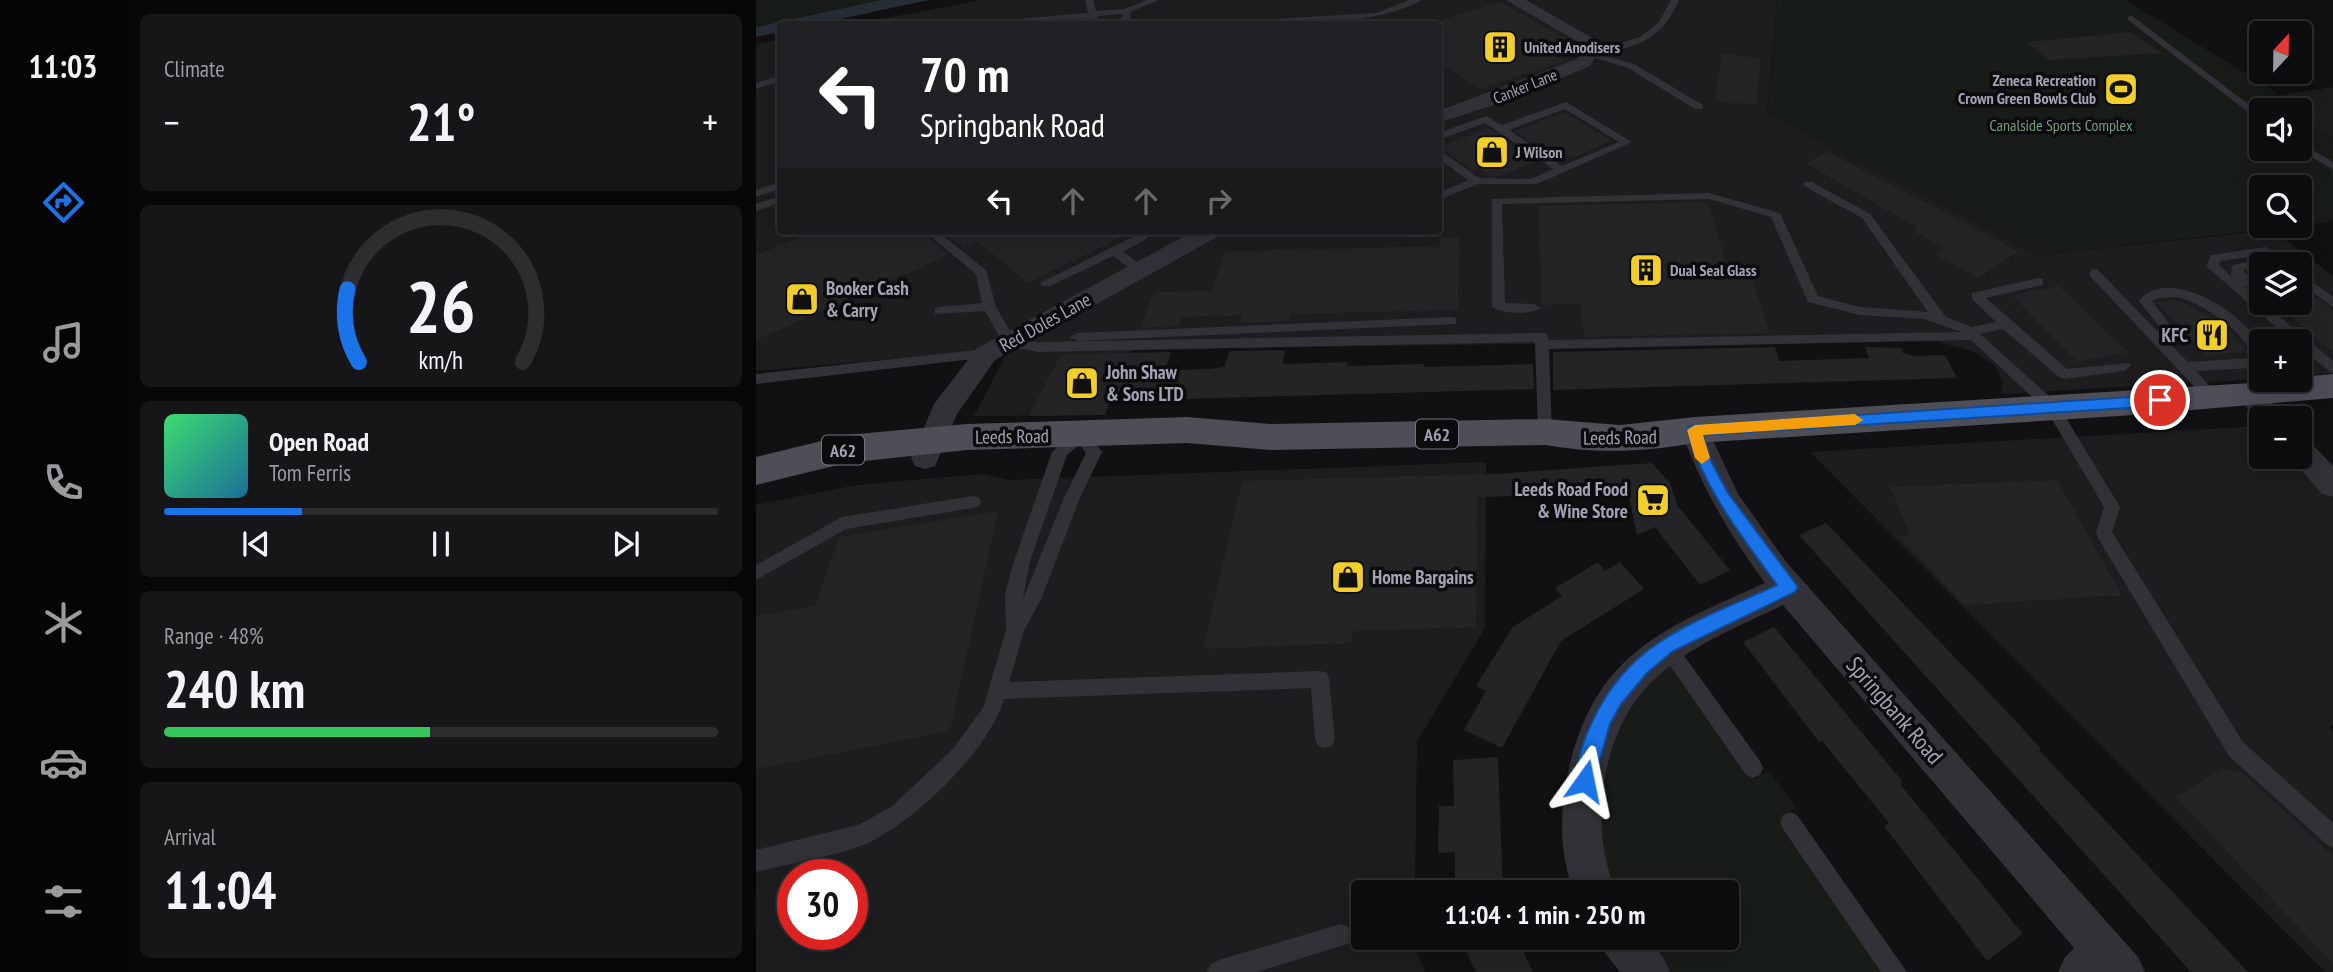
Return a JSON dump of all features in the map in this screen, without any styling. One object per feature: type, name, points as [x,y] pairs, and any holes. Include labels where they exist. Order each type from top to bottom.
[{"type":"main road","name":"Leeds Road","points":[[756,471],[846,449],[1079,446],[1226,449],[1271,437],[1545,432],[1586,440],[1646,439],[1695,430],[2212,396],[2260,406],[2328,367]]},
{"type":"main road","name":"Leeds Road","points":[[756,481],[788,480],[929,449]]},
{"type":"street","points":[[1514,0],[1594,44],[1588,54]]},
{"type":"street","name":"Canker Lane","points":[[1442,116],[1493,99],[1584,62],[1588,54]]},
{"type":"street","name":"Red Doles Lane","points":[[929,449],[944,411],[986,354],[1204,235]]},
{"type":"street","name":"Springbank Road","points":[[1695,430],[1703,461],[1722,498],[1789,587],[2102,965]]},
{"type":"street","points":[[2312,462],[2333,486]]},
{"type":"street","points":[[1592,880],[1584,849],[1581,811],[1591,751],[1614,697],[1640,667],[1666,645],[1789,587]]},
{"type":"street","points":[[1630,950],[1648,972]]},
{"type":"lane","points":[[1089,0],[1095,21]]},
{"type":"lane","points":[[1096,21],[1111,10],[1125,11],[1155,0]]},
{"type":"lane","points":[[1287,21],[1377,15],[1417,0]]},
{"type":"lane","points":[[1588,54],[1633,45],[1661,29],[1675,0]]},
{"type":"lane","points":[[1120,21],[1128,18],[1125,11]]},
{"type":"lane","points":[[2132,18],[2249,110]]},
{"type":"lane","points":[[1588,54],[1631,66],[1699,107]]},
{"type":"lane","points":[[756,86],[777,79]]},
{"type":"lane","points":[[1442,195],[1476,181],[1533,182],[1627,142],[1566,105],[1501,128]]},
{"type":"lane","points":[[1442,136],[1486,119],[1562,170]]},
{"type":"lane","points":[[2312,153],[2333,167]]},
{"type":"lane","points":[[1442,155],[1476,181]]},
{"type":"lane","points":[[1808,184],[1866,216],[1941,320]]},
{"type":"lane","points":[[756,194],[777,187]]},
{"type":"lane","points":[[1534,308],[1499,307],[1496,201],[1709,196],[1776,215],[1814,299],[1860,311],[1925,315],[1971,334],[2052,407],[2112,507],[2104,533],[2236,749],[2333,837]]},
{"type":"lane","points":[[756,208],[777,200]]},
{"type":"lane","points":[[935,235],[982,273],[989,307],[1009,342],[1049,346],[1542,337],[1545,432]]},
{"type":"lane","points":[[1046,283],[1142,238],[1138,235]]},
{"type":"lane","points":[[1114,251],[1140,270]]},
{"type":"lane","points":[[2249,253],[2215,258],[2212,266],[2249,298]]},
{"type":"lane","points":[[2249,264],[2236,268],[2237,275],[2249,284]]},
{"type":"lane","points":[[2094,273],[2212,396]]},
{"type":"lane","points":[[2312,279],[2333,296]]},
{"type":"lane","points":[[2039,282],[1977,296],[2064,374],[2124,366]]},
{"type":"lane","points":[[2312,286],[2333,303]]},
{"type":"lane","points":[[2158,340],[2167,330],[2145,301],[2153,295],[2179,291],[2205,300],[2260,354],[2259,360],[2254,363],[2184,367]]},
{"type":"lane","points":[[940,311],[989,307]]},
{"type":"lane","points":[[2268,315],[2333,369]]},
{"type":"lane","points":[[2282,315],[2318,347],[2328,367]]},
{"type":"lane","points":[[1049,346],[1090,335],[1451,321]]},
{"type":"lane","points":[[1542,345],[1971,334],[2006,324]]},
{"type":"lane","points":[[756,379],[986,354]]},
{"type":"lane","points":[[1015,630],[1014,594],[1079,446]]},
{"type":"lane","points":[[756,861],[861,835],[898,814],[966,749],[991,712],[999,691],[1015,630],[1033,597],[1079,446]]},
{"type":"lane","points":[[756,573],[842,523],[973,502]]},
{"type":"lane","points":[[1666,645],[1753,768]]},
{"type":"lane","points":[[999,691],[1320,679],[1325,739]]},
{"type":"lane","points":[[1790,822],[1895,972]]},
{"type":"lane","points":[[1219,972],[1341,935]]},
{"type":"shaded area","points":[[881,0],[929,0],[830,21],[784,21]]},
{"type":"shaded area","points":[[981,0],[1777,0],[1767,113],[2038,255],[2249,233],[2249,238],[2283,238],[2302,252],[2249,252],[2249,315],[2312,315],[2312,260],[2333,276],[2333,373],[2312,375],[2312,329],[2249,329],[2249,380],[2001,394],[2003,382],[1996,367],[1975,352],[1929,339],[1133,349],[1105,415],[974,416],[1006,355],[916,357],[756,371],[756,44],[777,40],[777,235],[1442,235],[1442,21],[871,21]]},
{"type":"shaded area","points":[[777,22],[777,33],[756,37],[756,27]]},
{"type":"shaded area","points":[[2333,87],[2333,139],[2312,126],[2312,98],[2264,98]]},
{"type":"shaded area","points":[[2249,427],[2249,469],[2304,469],[2333,500],[2333,726],[2329,726],[2333,734],[2333,972],[2325,972],[1810,452]]},
{"type":"shaded area","points":[[1486,462],[1485,628],[1417,742],[1415,880],[1351,880],[1351,950],[1415,950],[1425,972],[756,972],[756,505],[857,485],[982,474],[1009,480]]},
{"type":"green space","points":[[756,0],[881,0],[777,21],[756,27]]},
{"type":"green space","name":"Canalside Sports Complex","points":[[1777,0],[2126,0],[2249,76],[2249,84],[2263,84],[2279,94],[2265,98],[2249,98],[2249,161],[2312,161],[2312,126],[2333,139],[2333,221],[2312,224],[2312,175],[2249,175],[2249,232],[2038,255],[1767,113]]},
{"type":"green space","points":[[1664,652],[1754,779],[1769,771],[1796,807],[1781,819],[1886,972],[1659,972],[1640,950],[1739,950],[1739,880],[1598,880],[1597,754]]},
{"type":"building","name":"United Anodisers","points":[[1500,2],[1574,43],[1548,52],[1565,61],[1480,89],[1442,65],[1442,21],[1438,21]]},
{"type":"building","points":[[2131,32],[2162,53],[2049,60],[2026,42]]},
{"type":"building","points":[[1722,54],[1761,58],[1756,105],[1715,101]]},
{"type":"building","points":[[1564,112],[1612,141],[1573,158],[1560,150],[1550,155],[1515,131]]},
{"type":"building","points":[[1489,129],[1536,161],[1501,176],[1491,176],[1480,168],[1474,171],[1442,150],[1442,146]]},
{"type":"building","points":[[1828,152],[2019,251],[1978,278],[1935,254],[1945,248],[1913,231],[1918,228],[1805,163]]},
{"type":"building","name":"Dual Seal Glass","points":[[1708,202],[1727,265],[1748,265],[1770,333],[1584,337],[1580,304],[1542,305],[1538,206]]},
{"type":"building","name":"Booker Cash & Carry","points":[[805,235],[926,235],[949,255],[756,340],[756,255]]},
{"type":"building","points":[[946,235],[1126,235],[1028,283],[978,242],[963,248]]},
{"type":"building","points":[[1440,238],[1460,238],[1458,310],[1291,314],[1290,321],[1239,323],[1242,315],[1182,317],[1179,326],[1140,328],[1154,292],[1212,291],[1225,251],[1440,246]]},
{"type":"building","points":[[2059,286],[2128,352],[2077,362],[2012,295]]},
{"type":"building","points":[[2312,295],[2333,310],[2333,353],[2312,335],[2312,329],[2306,329],[2290,315],[2312,315]]},
{"type":"building","name":"KFC","points":[[2178,300],[2221,322],[2247,351],[2208,356],[2156,302]]},
{"type":"building","points":[[1775,347],[1779,361],[1869,358],[1865,347],[1901,348],[1903,353],[1915,356],[1945,355],[1957,378],[1553,390],[1553,352]]},
{"type":"building","points":[[1285,350],[1283,364],[1348,362],[1347,366],[1424,364],[1423,367],[1533,364],[1534,389],[1110,401],[1105,415],[1029,416],[1061,354],[1171,352],[1165,370],[1224,367],[1230,351]]},
{"type":"building","name":"Home Bargains","points":[[1652,463],[1670,483],[1677,505],[1730,570],[1700,585],[1655,527],[1637,535],[1628,493],[1477,497],[1476,627],[1352,631],[1351,643],[1203,649],[1242,481],[1493,474]]},
{"type":"building","points":[[2057,480],[2122,595],[1964,605],[1900,537],[1910,535],[1890,487]]},
{"type":"building","points":[[998,511],[950,731],[756,769],[756,616],[815,606],[839,537]]},
{"type":"building","points":[[1826,523],[2014,719],[2041,749],[2039,750],[2248,972],[2191,972],[1799,535]]},
{"type":"building","points":[[1598,562],[1605,571],[1620,562],[1644,589],[1561,641],[1502,748],[1464,730],[1486,691],[1476,686],[1513,627],[1562,596],[1555,588]]},
{"type":"building","points":[[1774,627],[1903,782],[1900,784],[2023,934],[1987,961],[1884,826],[1889,823],[1822,741],[1819,742],[1743,642]]},
{"type":"building","points":[[1498,757],[1503,880],[1455,880],[1455,852],[1438,853],[1439,806],[1454,806],[1453,760]]},
{"type":"building","points":[[2221,769],[2243,773],[2333,856],[2333,964],[2176,797]]},
{"type":"building","points":[[1466,950],[1523,950],[1533,972],[1476,972]]},
{"type":"slow traffic","points":[[1702,458],[1695,430],[1855,420]]},
{"type":"place","name":"United Anodisers","points":[[1500,47]]},
{"type":"place","name":"Zeneca Recreation Crown Green Bowls Club","points":[[2121,89]]},
{"type":"place","name":"J Wilson","points":[[1492,152]]},
{"type":"place","name":"Dual Seal Glass","points":[[1646,270]]},
{"type":"place","name":"Booker Cash & Carry","points":[[802,299]]},
{"type":"place","name":"KFC","points":[[2212,335]]},
{"type":"place","name":"John Shaw & Sons LTD","points":[[1082,383]]},
{"type":"place","name":"Leeds Road Food & Wine Store","points":[[1653,500]]},
{"type":"place","name":"Home Bargains","points":[[1348,577]]},
{"type":"route","points":[[1585,781],[1591,751],[1614,697],[1640,667],[1666,645],[1789,587],[1722,498],[1703,461],[1695,430],[2160,400]]}]
